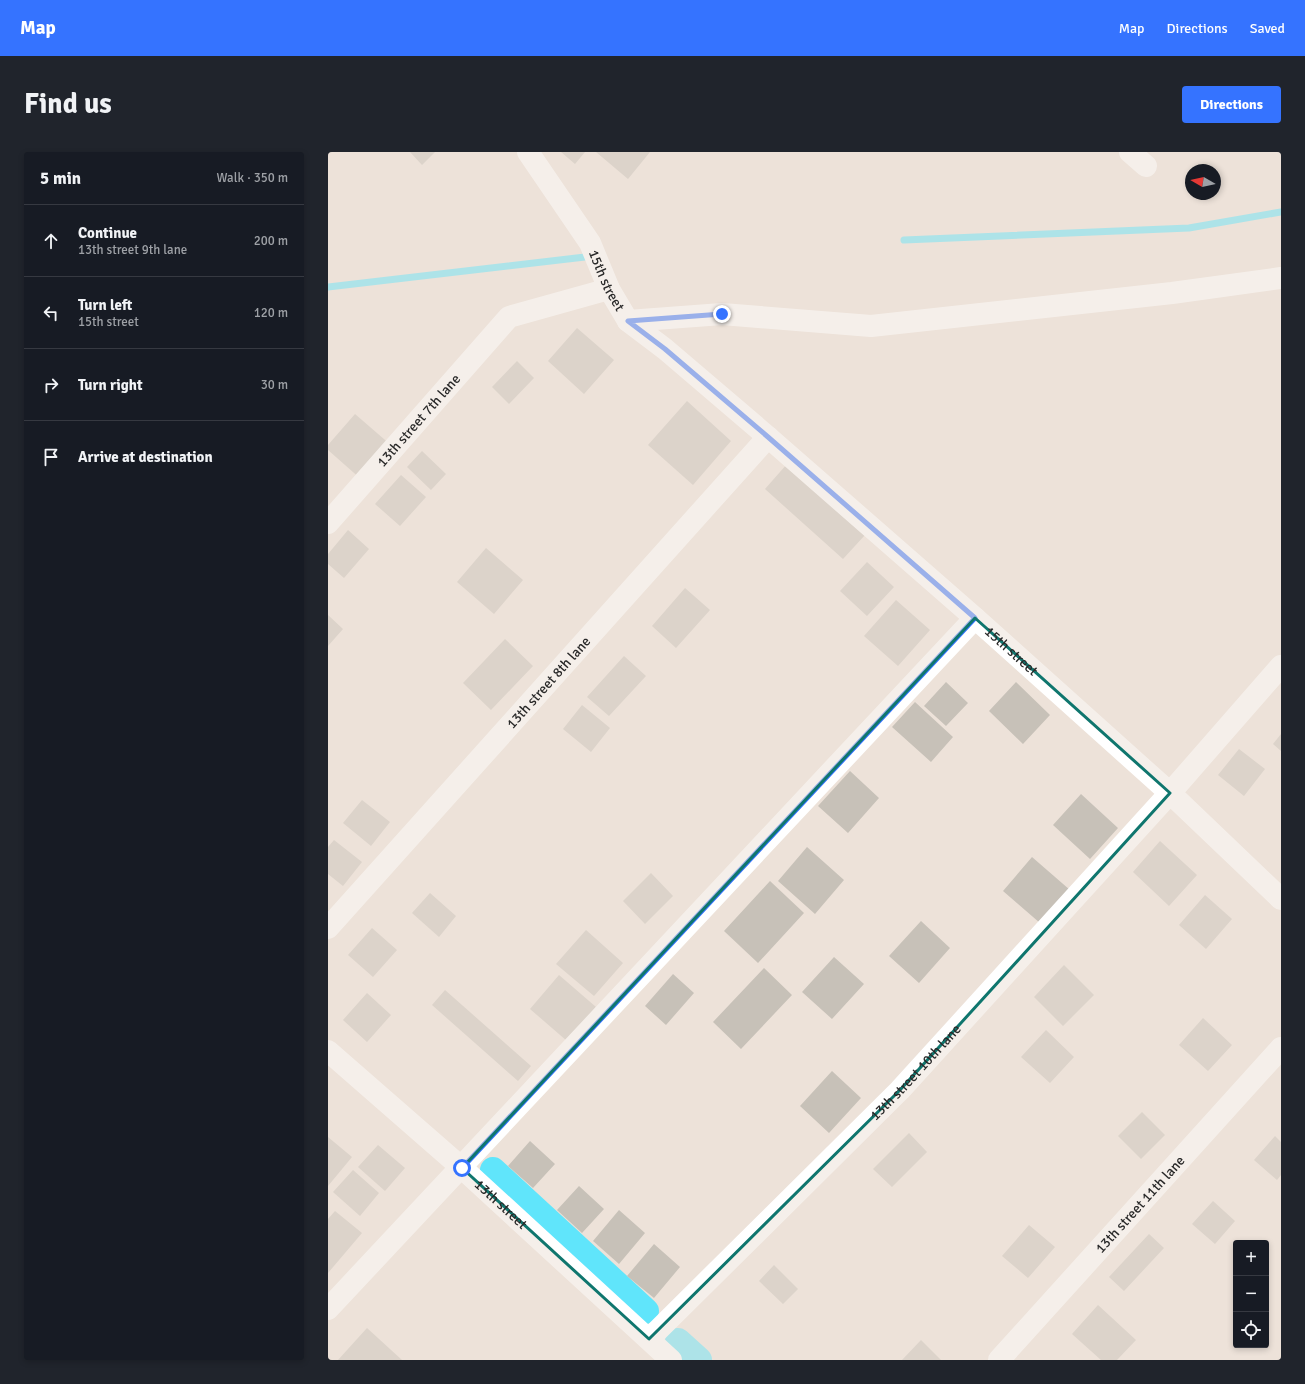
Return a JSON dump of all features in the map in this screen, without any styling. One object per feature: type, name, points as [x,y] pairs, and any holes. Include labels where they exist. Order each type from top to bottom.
[{"type":"street","name":"15th street","points":[[528,152],[590,243],[609,289],[628,321],[665,349],[768,437],[975,618],[1170,793],[1281,899]]},
{"type":"street","points":[[1130,152],[1146,166]]},
{"type":"street","points":[[628,321],[722,314],[871,326],[1172,293],[1281,278]]},
{"type":"street","name":"13th street 7th lane","points":[[328,523],[509,317],[609,289]]},
{"type":"street","name":"13th street 8th lane","points":[[328,928],[768,437]]},
{"type":"street","points":[[328,1309],[462,1168],[975,618]]},
{"type":"street","name":"13th street 10th lane","points":[[649,1339],[900,1090],[1170,793],[1281,666]]},
{"type":"street","name":"13th street 11th lane","points":[[999,1360],[1281,1048]]},
{"type":"street","name":"13th street","points":[[328,1051],[462,1168],[671,1360]]},
{"type":"highlighted area","points":[[975,618],[1170,793],[900,1090],[649,1339],[462,1168]]},
{"type":"building","points":[[410,152],[435,152],[422,165]]},
{"type":"building","points":[[561,152],[585,152],[575,164]]},
{"type":"building","points":[[596,152],[650,152],[628,179]]},
{"type":"building","points":[[577,328],[614,360],[584,394],[548,361]]},
{"type":"building","points":[[517,361],[534,378],[509,404],[492,387]]},
{"type":"building","points":[[687,401],[731,441],[693,485],[648,445]]},
{"type":"building","points":[[355,414],[392,446],[362,480],[328,450],[328,445]]},
{"type":"building","points":[[422,451],[446,474],[431,490],[407,467]]},
{"type":"building","points":[[787,464],[865,535],[843,559],[765,489]]},
{"type":"building","points":[[401,475],[426,497],[400,526],[375,504]]},
{"type":"building","points":[[348,530],[369,549],[344,578],[328,564],[328,554]]},
{"type":"building","points":[[486,548],[523,580],[494,614],[457,582]]},
{"type":"building","points":[[867,562],[894,587],[867,616],[840,591]]},
{"type":"building","points":[[685,588],[710,610],[676,648],[652,626]]},
{"type":"building","points":[[896,600],[930,630],[898,666],[864,636]]},
{"type":"building","points":[[328,615],[343,629],[328,646]]},
{"type":"building","points":[[505,639],[533,666],[491,710],[463,683]]},
{"type":"building","points":[[624,656],[646,676],[609,716],[587,697]]},
{"type":"building","points":[[946,682],[968,703],[946,726],[924,706]]},
{"type":"building","points":[[1016,682],[1050,715],[1023,744],[989,711]]},
{"type":"building","points":[[915,702],[953,737],[931,762],[892,727]]},
{"type":"building","points":[[582,705],[610,728],[591,752],[563,729]]},
{"type":"building","points":[[1281,734],[1281,751],[1273,744]]},
{"type":"building","points":[[1239,749],[1265,769],[1244,796],[1218,775]]},
{"type":"building","points":[[850,771],[879,798],[848,833],[818,806]]},
{"type":"building","points":[[1081,794],[1118,828],[1090,859],[1053,825]]},
{"type":"building","points":[[362,800],[390,822],[371,846],[343,823]]},
{"type":"building","points":[[334,840],[362,862],[343,886],[328,874],[328,847]]},
{"type":"building","points":[[1160,841],[1197,875],[1169,906],[1133,872]]},
{"type":"building","points":[[807,847],[844,880],[815,914],[778,881]]},
{"type":"building","points":[[1032,857],[1070,890],[1040,923],[1003,891]]},
{"type":"building","points":[[651,873],[673,896],[645,924],[623,901]]},
{"type":"building","points":[[770,881],[804,913],[758,963],[724,931]]},
{"type":"building","points":[[430,893],[456,916],[439,937],[412,913]]},
{"type":"building","points":[[1205,895],[1232,919],[1206,949],[1179,925]]},
{"type":"building","points":[[921,921],[950,948],[919,983],[889,956]]},
{"type":"building","points":[[372,928],[397,950],[373,977],[348,955]]},
{"type":"building","points":[[586,930],[623,963],[594,996],[556,964]]},
{"type":"building","points":[[834,957],[864,984],[832,1019],[802,992]]},
{"type":"building","points":[[1064,965],[1094,995],[1063,1026],[1034,997]]},
{"type":"building","points":[[764,968],[792,995],[741,1049],[713,1022]]},
{"type":"building","points":[[673,974],[694,993],[666,1025],[645,1006]]},
{"type":"building","points":[[559,975],[596,1007],[567,1041],[530,1009]]},
{"type":"building","points":[[445,990],[531,1066],[518,1081],[432,1005]]},
{"type":"building","points":[[367,993],[391,1015],[367,1042],[343,1020]]},
{"type":"building","points":[[1203,1018],[1232,1045],[1208,1071],[1179,1045]]},
{"type":"building","points":[[1046,1030],[1074,1057],[1050,1083],[1021,1057]]},
{"type":"building","points":[[832,1071],[861,1098],[829,1133],[800,1106]]},
{"type":"building","points":[[1142,1112],[1165,1135],[1141,1159],[1118,1136]]},
{"type":"building","points":[[909,1133],[927,1152],[892,1187],[873,1169]]},
{"type":"building","points":[[1275,1136],[1281,1142],[1281,1175],[1277,1180],[1254,1160]]},
{"type":"building","points":[[328,1137],[352,1157],[328,1186]]},
{"type":"building","points":[[530,1141],[555,1164],[533,1188],[508,1166]]},
{"type":"building","points":[[378,1145],[405,1168],[385,1191],[358,1167]]},
{"type":"building","points":[[353,1170],[379,1193],[360,1216],[333,1192]]},
{"type":"building","points":[[579,1186],[604,1209],[582,1233],[557,1210]]},
{"type":"building","points":[[1213,1201],[1235,1221],[1215,1244],[1192,1224]]},
{"type":"building","points":[[619,1210],[645,1233],[619,1264],[593,1241]]},
{"type":"building","points":[[335,1211],[362,1233],[328,1273],[328,1219]]},
{"type":"building","points":[[1029,1225],[1055,1247],[1028,1278],[1002,1256]]},
{"type":"building","points":[[1149,1234],[1164,1248],[1124,1291],[1109,1277]]},
{"type":"building","points":[[654,1244],[680,1267],[654,1298],[627,1276]]},
{"type":"building","points":[[774,1265],[798,1289],[783,1304],[759,1281]]},
{"type":"building","points":[[1098,1305],[1136,1340],[1117,1360],[1101,1360],[1072,1334]]},
{"type":"building","points":[[367,1328],[402,1360],[338,1360]]},
{"type":"building","points":[[921,1340],[941,1360],[902,1360]]},
{"type":"waterway","points":[[904,240],[1189,228],[1281,212]]},
{"type":"waterway","points":[[328,287],[585,257]]},
{"type":"waterway","points":[[493,1170],[646,1311]]},
{"type":"waterway","points":[[678,1341],[699,1360]]},
{"type":"route","points":[[462,1168],[975,618],[768,437],[665,349],[628,321],[722,314]]}]
